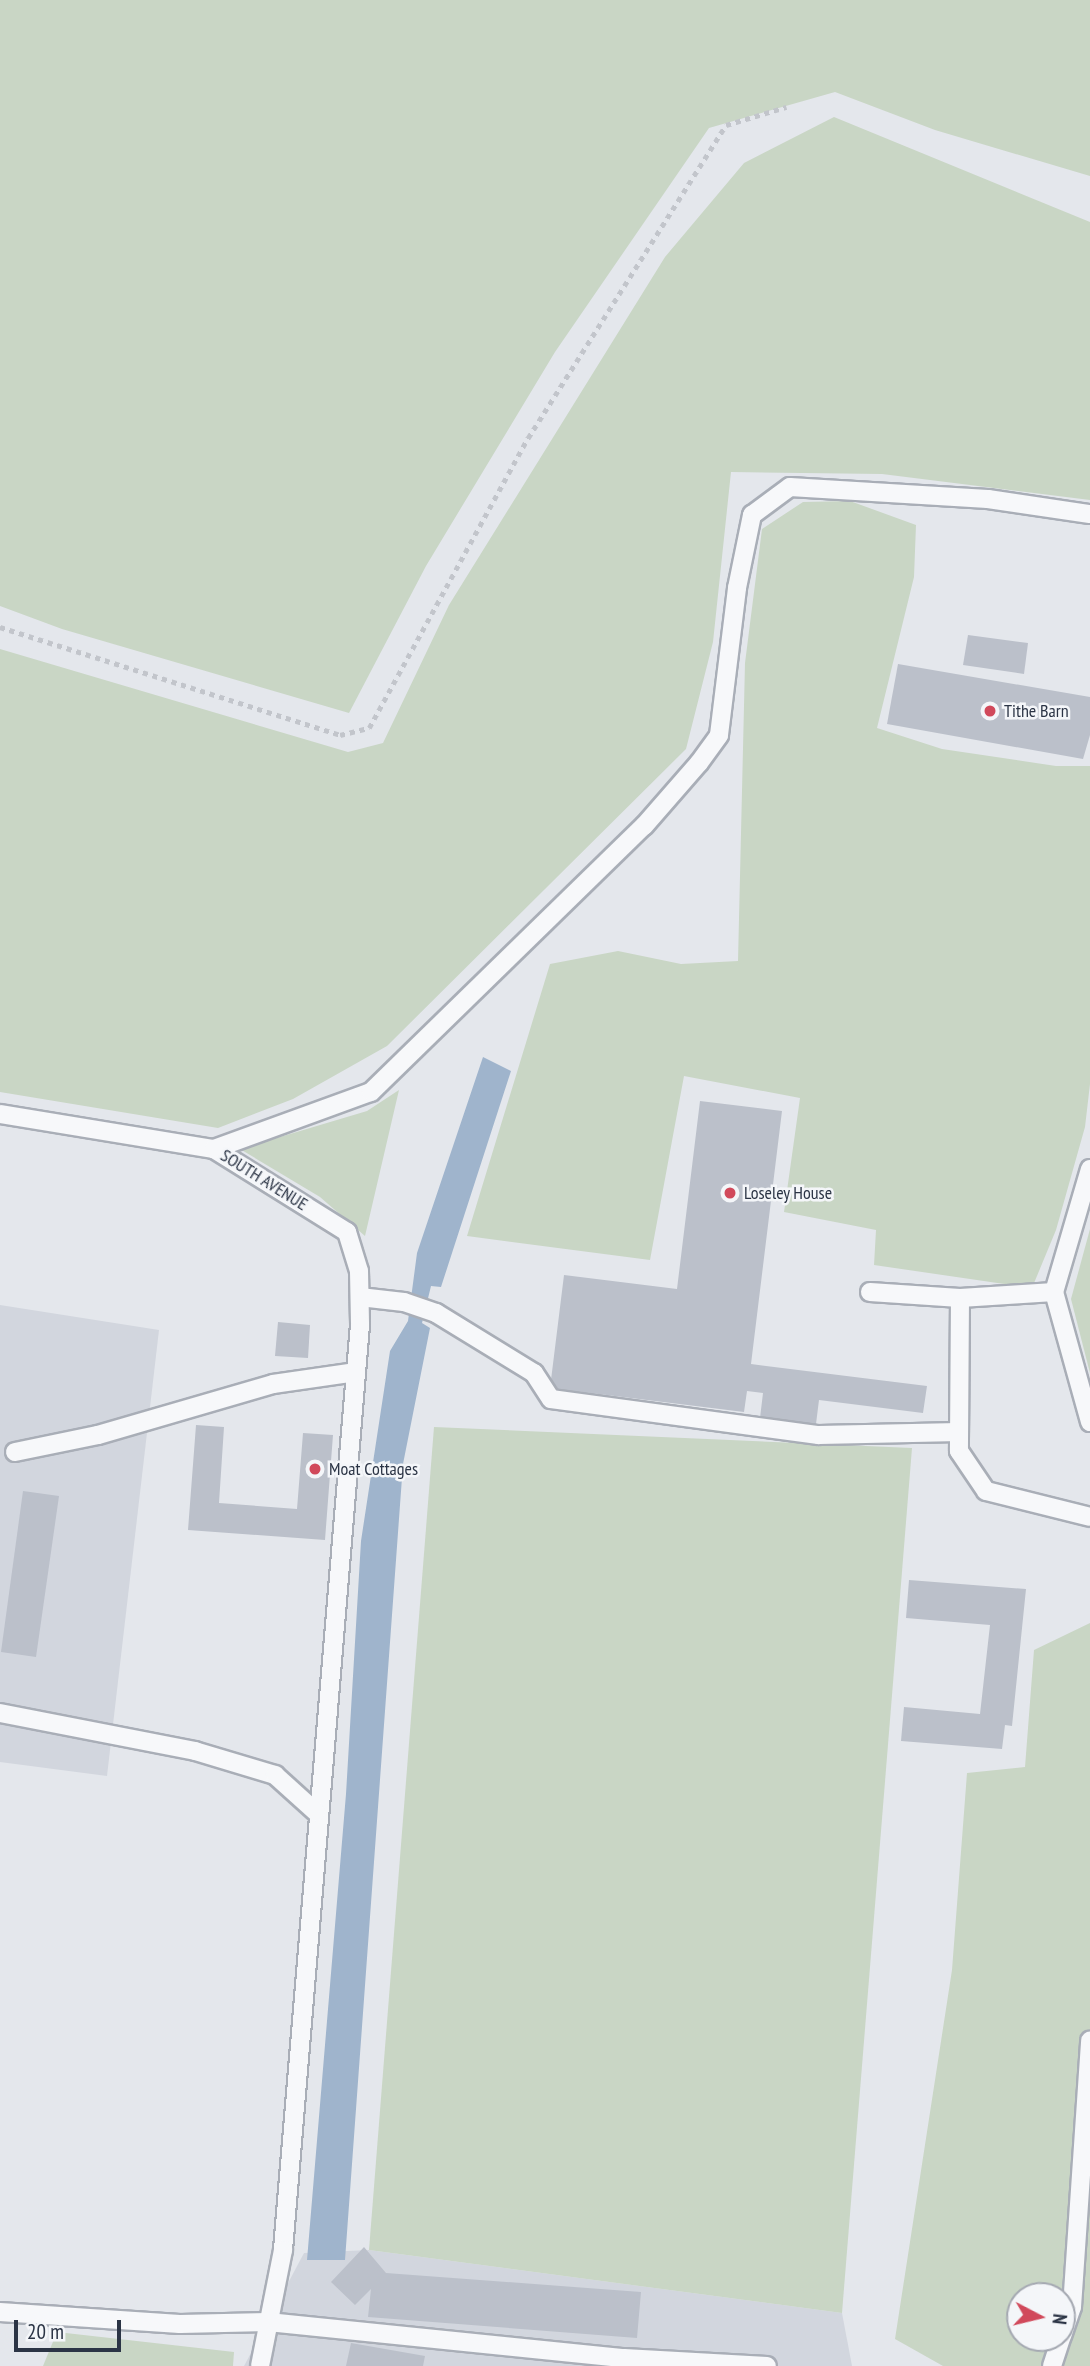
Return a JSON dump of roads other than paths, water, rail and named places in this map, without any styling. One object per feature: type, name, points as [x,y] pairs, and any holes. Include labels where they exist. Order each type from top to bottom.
[{"type":"lane","points":[[214,1149],[371,1092],[644,826],[691,772],[719,735],[752,514],[790,488],[988,499],[1090,514]]},
{"type":"lane","name":"SOUTH AVENUE","points":[[0,1114],[214,1149],[346,1232],[359,1271],[360,1325],[316,1812],[283,2250],[260,2366]]},
{"type":"lane","points":[[1090,1169],[1054,1292],[1090,1422]]},
{"type":"lane","points":[[870,1292],[960,1298],[1054,1292]]},
{"type":"lane","points":[[359,1297],[404,1302],[436,1313],[534,1373],[551,1399],[819,1435],[959,1432]]},
{"type":"lane","points":[[960,1298],[959,1451],[986,1491],[1090,1517]]},
{"type":"lane","points":[[15,1452],[98,1436],[273,1384],[356,1372]]},
{"type":"lane","points":[[0,1713],[195,1751],[275,1775],[316,1812]]},
{"type":"lane","points":[[1074,2282],[1090,2041]]},
{"type":"lane","points":[[0,2312],[180,2324],[268,2322],[624,2357],[768,2366]]},
{"type":"water","points":[[483,1057],[511,1071],[441,1287],[431,1286],[422,1323],[430,1328],[403,1464],[345,2260],[307,2260],[346,1794],[361,1541],[390,1351],[408,1321],[417,1253]]},
{"type":"place","name":"Tithe Barn","points":[[990,711]]},
{"type":"place","name":"Loseley House","points":[[730,1193]]},
{"type":"place","name":"Moat Cottages","points":[[315,1469]]}]
